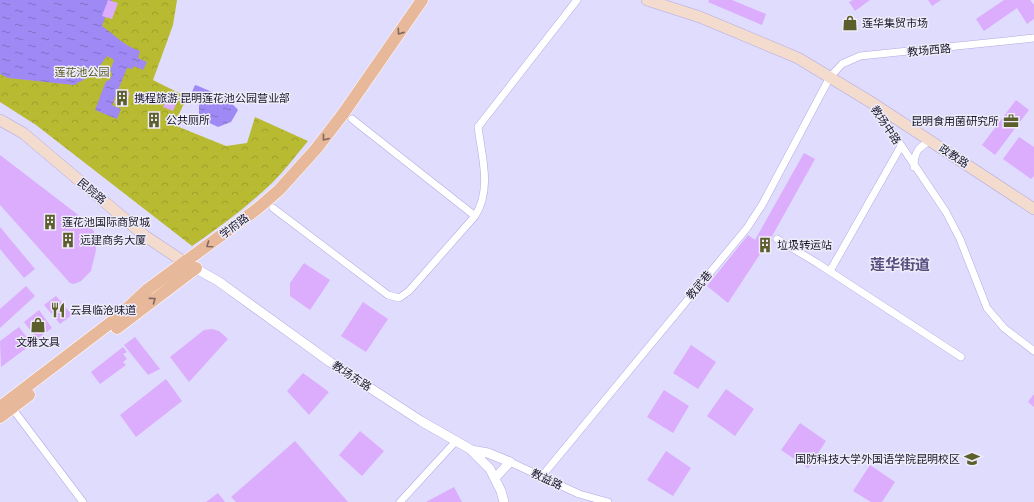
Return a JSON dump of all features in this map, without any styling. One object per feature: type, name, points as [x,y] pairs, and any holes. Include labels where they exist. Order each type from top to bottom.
[{"type":"main road","name":"学府路","points":[[0,417],[6,408],[118,317],[148,289],[257,209],[297,171],[343,114],[422,0]]},
{"type":"main road","name":"教场中路","points":[[648,0],[700,17],[798,58],[874,104]]},
{"type":"main road","name":"政教路","points":[[874,104],[1034,209]]},
{"type":"main road","name":"民院路","points":[[0,120],[23,133],[145,236],[184,262]]},
{"type":"main road","name":"学府路","points":[[6,408],[196,268]]},
{"type":"street","points":[[274,208],[388,296],[399,298],[409,291],[481,208],[486,183],[478,127],[577,0]]},
{"type":"street","name":"教场西路","points":[[830,77],[842,64],[860,56],[1034,38]]},
{"type":"street","name":"教武巷","points":[[542,476],[747,228],[762,205],[830,77]]},
{"type":"street","name":"教场中路","points":[[874,104],[914,167],[946,212],[960,239],[987,308],[1004,328],[1034,351]]},
{"type":"street","points":[[352,119],[475,216]]},
{"type":"street","points":[[914,167],[914,158],[917,149],[930,141]]},
{"type":"street","points":[[830,271],[901,146]]},
{"type":"street","points":[[777,239],[830,271],[961,357]]},
{"type":"street","name":"教场东路","points":[[184,262],[218,282],[330,362],[421,421],[470,449],[482,460],[495,478],[504,502]]},
{"type":"street","points":[[6,408],[83,502]]},
{"type":"street","points":[[400,502],[456,441]]},
{"type":"street","points":[[470,449],[488,453],[510,462],[495,478]]},
{"type":"street","name":"教益路","points":[[510,462],[579,494],[608,502]]},
{"type":"green space","name":"莲花池公园","points":[[0,0],[177,0],[173,25],[153,80],[187,97],[174,125],[226,146],[247,143],[255,117],[308,141],[263,192],[213,232],[192,246],[36,125],[0,102]]},
{"type":"water","points":[[0,0],[112,0],[102,26],[124,43],[140,51],[138,58],[147,62],[143,70],[134,66],[132,69],[127,68],[112,105],[121,109],[117,119],[95,110],[106,81],[110,80],[112,74],[110,70],[114,60],[107,56],[94,74],[74,85],[8,78],[0,74]]},
{"type":"water","points":[[195,85],[218,95],[235,106],[238,110],[231,122],[218,127],[199,118],[199,104],[192,92]]},
{"type":"building","points":[[108,0],[118,3],[112,19],[102,16]]},
{"type":"building","points":[[709,0],[732,0],[766,14],[762,25],[708,2]]},
{"type":"building","points":[[853,0],[870,0],[855,11],[849,2]]},
{"type":"building","points":[[928,0],[941,0],[932,6]]},
{"type":"building","points":[[1004,0],[1030,0],[1034,5],[1034,19],[1027,24],[1017,8],[984,31],[976,19]]},
{"type":"building","name":"携程旅游·昆明莲花池公园营业部","points":[[120,89],[130,93],[125,107],[114,103]]},
{"type":"building","points":[[169,94],[179,98],[173,111],[163,107]]},
{"type":"building","name":"昆明食用菌研究所","points":[[1016,100],[1029,110],[995,155],[982,145]]},
{"type":"building","name":"公共厕所","points":[[152,114],[160,117],[157,126],[149,123]]},
{"type":"building","points":[[1019,137],[1034,147],[1034,176],[1031,179],[1003,159]]},
{"type":"building","points":[[804,153],[815,159],[771,238],[765,235],[772,240],[767,250],[764,248],[728,303],[707,286],[748,235],[755,240]]},
{"type":"building","name":"莲花池国际商贸城","points":[[0,155],[77,214],[94,231],[96,250],[91,271],[81,281],[74,284],[70,283],[0,205]]},
{"type":"building","points":[[0,227],[35,269],[24,278],[0,249]]},
{"type":"building","points":[[304,263],[330,280],[310,310],[290,296],[290,283]]},
{"type":"building","points":[[26,286],[35,296],[0,328],[0,309]]},
{"type":"building","name":"云县临沧味道","points":[[56,296],[72,315],[60,324],[44,305]]},
{"type":"building","points":[[363,302],[388,319],[366,352],[341,336]]},
{"type":"building","name":"文雅文具","points":[[39,310],[52,328],[37,339],[24,322]]},
{"type":"building","points":[[19,327],[32,344],[1,367],[0,341]]},
{"type":"building","points":[[212,329],[219,331],[228,339],[189,382],[170,357],[204,330]]},
{"type":"building","points":[[135,337],[160,369],[148,375],[124,345]]},
{"type":"building","points":[[691,345],[716,362],[698,389],[673,373]]},
{"type":"building","points":[[123,347],[127,352],[123,354],[127,359],[123,362],[126,365],[100,384],[91,372]]},
{"type":"building","points":[[303,373],[329,392],[309,415],[287,391]]},
{"type":"building","points":[[166,379],[182,401],[136,437],[120,415]]},
{"type":"building","points":[[726,389],[754,409],[735,436],[707,416]]},
{"type":"building","points":[[664,390],[689,406],[673,433],[647,417]]},
{"type":"building","points":[[1034,394],[1034,407],[1028,402]]},
{"type":"building","points":[[800,423],[826,441],[808,468],[781,450]]},
{"type":"building","points":[[360,431],[384,451],[362,476],[339,455]]},
{"type":"building","points":[[295,441],[348,502],[236,502],[231,497]]},
{"type":"building","points":[[666,451],[691,468],[673,496],[647,480]]},
{"type":"building","points":[[870,465],[895,482],[882,502],[871,502],[853,491]]},
{"type":"building","points":[[454,487],[462,502],[426,502]]},
{"type":"building","points":[[218,493],[225,502],[206,502]]},
{"type":"place","name":"莲华集贸市场","points":[[850,23]]},
{"type":"place","name":"携程旅游·昆明莲花池公园营业部","points":[[122,98]]},
{"type":"place","name":"公共厕所","points":[[154,120]]},
{"type":"place","name":"昆明食用菌研究所","points":[[1011,121]]},
{"type":"place","name":"莲花池国际商贸城","points":[[50,222]]},
{"type":"place","name":"远建商务大厦","points":[[68,240]]},
{"type":"place","name":"垃圾转运站","points":[[765,245]]},
{"type":"place","name":"云县临沧味道","points":[[58,310]]},
{"type":"place","name":"文雅文具","points":[[38,325]]},
{"type":"place","name":"国防科技大学外国语学院昆明校区","points":[[972,459]]},
{"type":"district","name":"莲华街道","points":[[900,265]]}]
